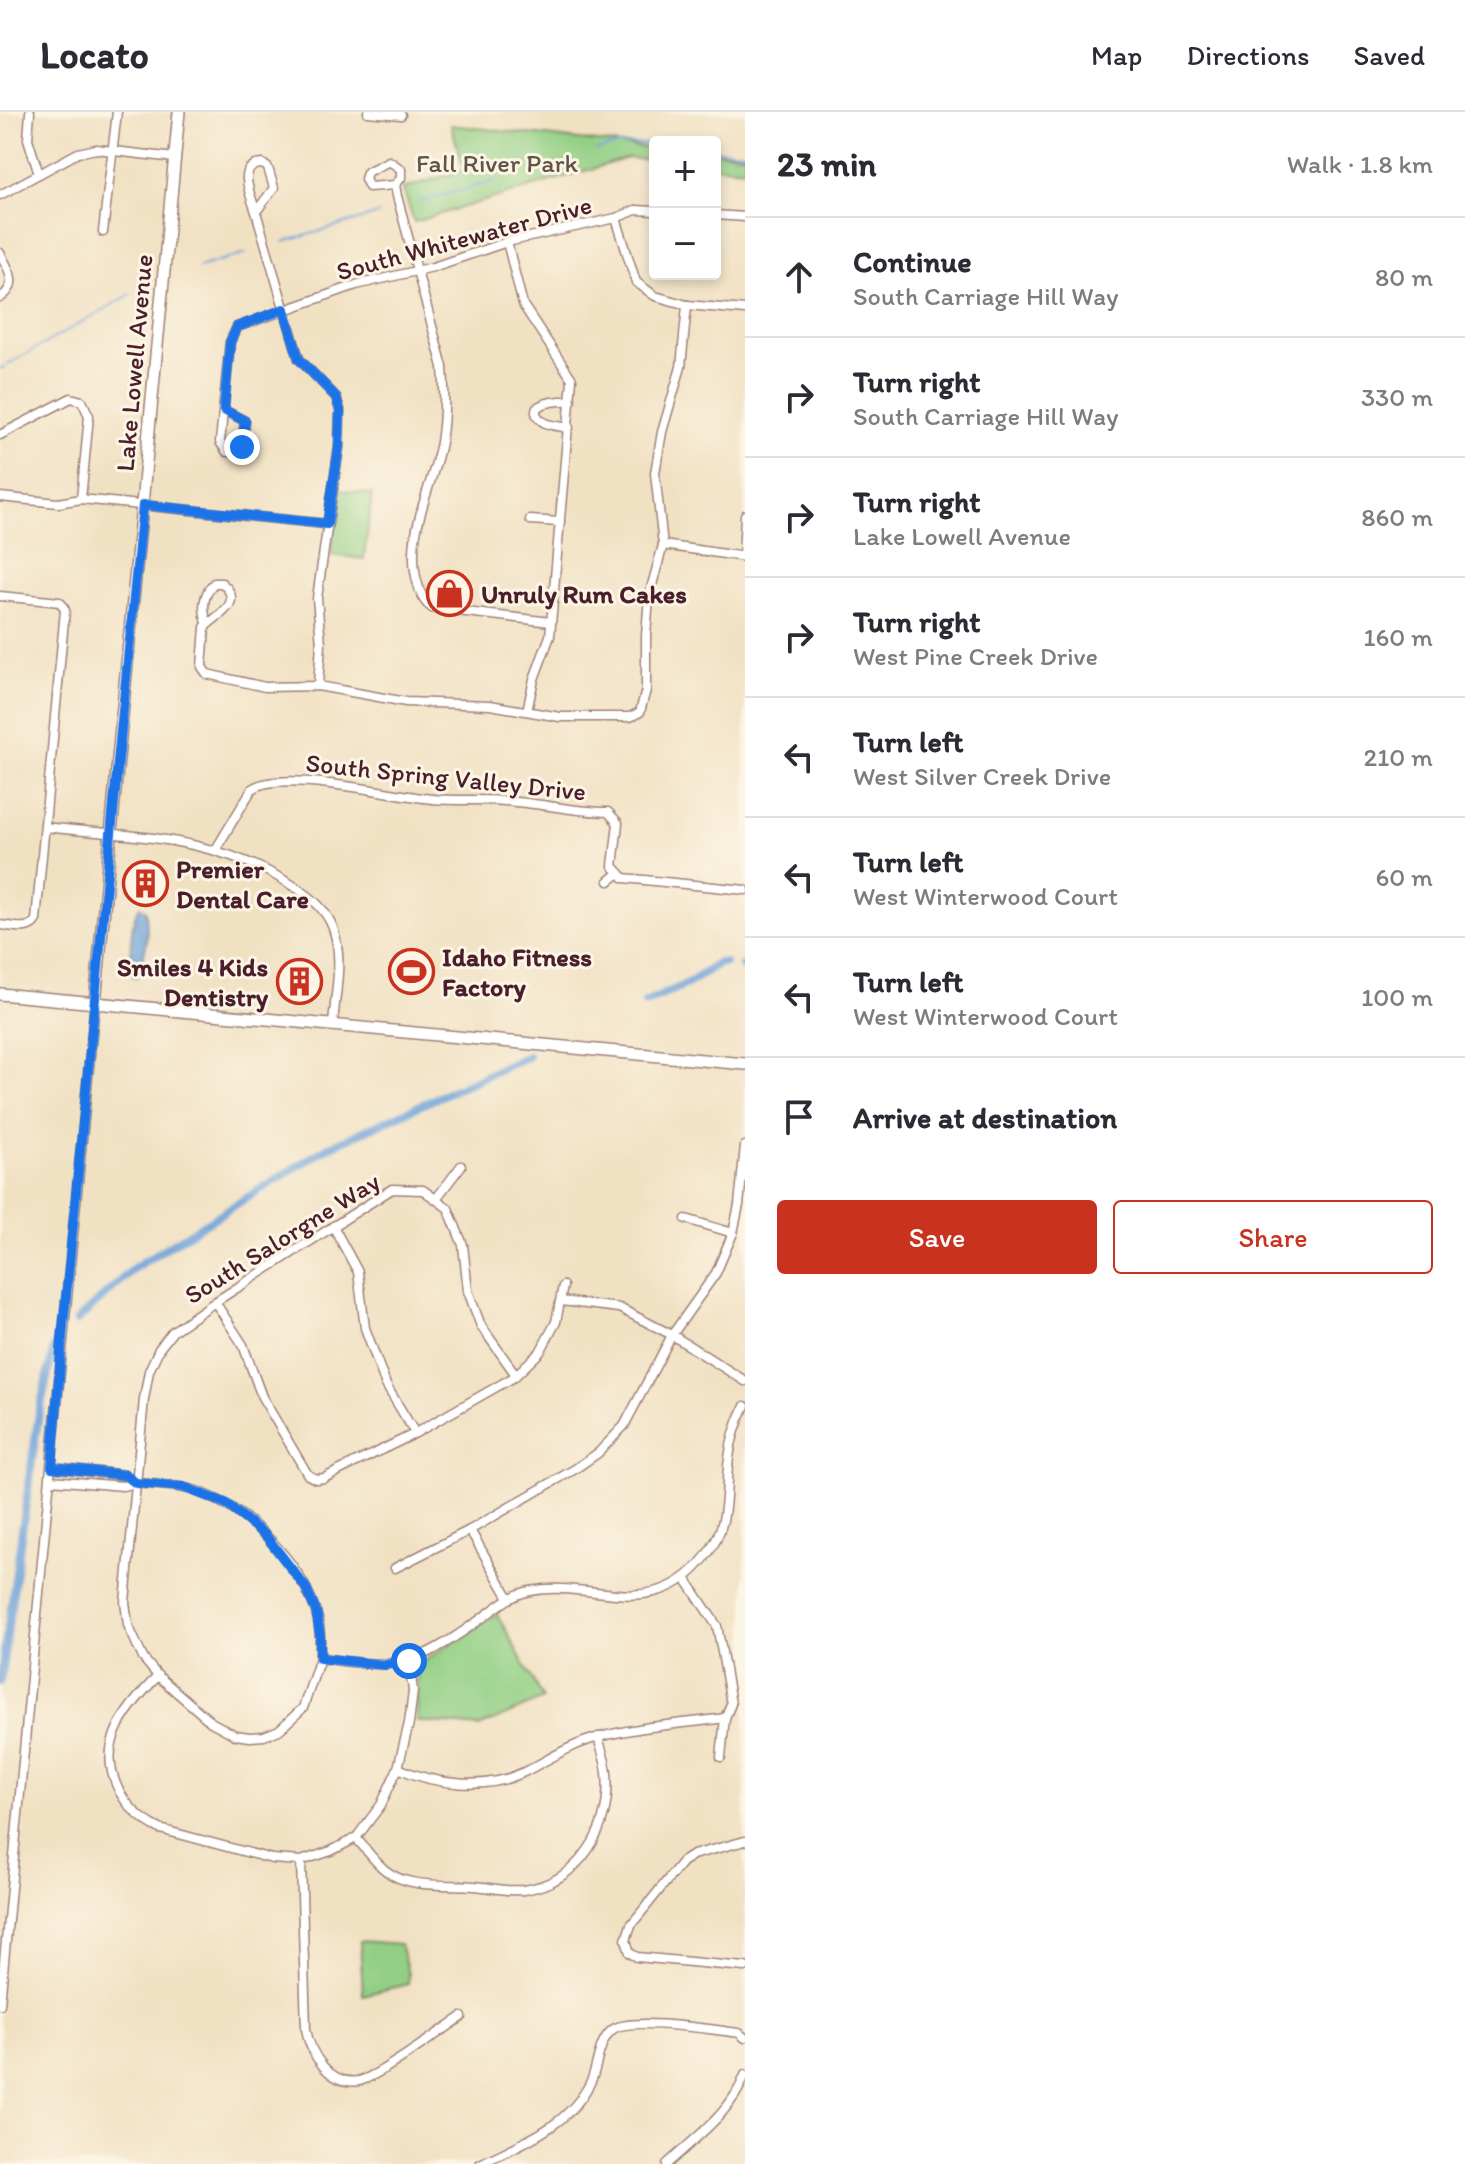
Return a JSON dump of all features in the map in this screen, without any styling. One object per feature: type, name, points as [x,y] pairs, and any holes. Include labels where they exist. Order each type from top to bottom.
[{"type":"main road","name":"Lake Lowell Avenue","points":[[95,1003],[179,112]]},
{"type":"main road","points":[[0,994],[745,1064]]},
{"type":"street","points":[[30,112],[28,139],[39,174]]},
{"type":"street","points":[[103,232],[117,112]]},
{"type":"street","points":[[368,112],[401,115]]},
{"type":"street","points":[[0,195],[78,153],[96,149],[175,158]]},
{"type":"street","points":[[389,161],[396,164],[401,169],[401,178],[395,185],[369,187],[365,179],[367,172],[389,161]]},
{"type":"street","points":[[256,212],[274,188],[268,168],[263,164],[254,164],[247,170],[245,178],[299,359],[336,397],[340,410],[339,447],[317,598],[321,644],[318,686]]},
{"type":"street","points":[[395,185],[443,367],[445,395],[440,445],[424,495],[416,534],[414,572],[421,592],[426,604],[432,608],[551,622]]},
{"type":"street","name":"South Whitewater Drive","points":[[224,410],[230,342],[237,327],[356,285],[418,271],[507,242],[616,218],[636,210],[649,211]]},
{"type":"street","points":[[721,215],[745,217]]},
{"type":"street","points":[[616,218],[636,282],[655,296],[687,305],[745,310]]},
{"type":"street","points":[[507,242],[523,305],[572,379],[551,622],[547,649],[534,679],[527,711]]},
{"type":"street","points":[[0,253],[12,275],[8,293],[0,298]]},
{"type":"street","points":[[207,623],[227,609],[229,590],[222,583],[214,583],[205,597],[207,623],[201,660],[207,674],[265,687],[318,686],[406,702],[490,705],[560,717],[630,717],[640,712],[646,690],[649,596],[663,545],[655,473],[662,432],[681,367],[687,305]]},
{"type":"street","points":[[0,435],[71,398],[82,401],[89,416],[81,499]]},
{"type":"street","points":[[569,428],[543,422],[538,411],[547,401],[571,401]]},
{"type":"street","points":[[224,410],[245,421],[242,447],[235,452],[227,452],[220,442],[224,410]]},
{"type":"street","points":[[0,497],[58,503],[81,499],[327,524]]},
{"type":"street","points":[[663,545],[744,557],[745,515]]},
{"type":"street","points":[[530,520],[560,522]]},
{"type":"street","points":[[0,596],[60,602],[65,610],[36,920],[27,928],[0,925]]},
{"type":"street","name":"South Spring Valley Drive","points":[[216,849],[252,789],[277,781],[383,790],[429,799],[507,801],[583,812],[608,812],[618,823],[613,866],[619,873]]},
{"type":"street","points":[[613,818],[622,810]]},
{"type":"street","points":[[45,827],[181,841],[244,858],[274,873],[319,905],[332,925],[338,946],[333,1025]]},
{"type":"street","points":[[609,881],[619,873],[624,878],[745,890]]},
{"type":"street","name":"Lake Lowell Avenue","points":[[0,2004],[95,1003]]},
{"type":"street","points":[[395,1568],[470,1530],[598,1453],[624,1426],[672,1335],[716,1273],[733,1233],[745,1146]]},
{"type":"street","points":[[461,1166],[436,1199],[448,1208],[463,1245],[468,1291],[481,1326],[516,1375]]},
{"type":"street","name":"South Salorgne Way","points":[[136,1483],[149,1371],[159,1349],[173,1331],[392,1189],[423,1190],[436,1199]]},
{"type":"street","points":[[686,1219],[733,1233]]},
{"type":"street","points":[[333,1226],[358,1272],[365,1328],[386,1385],[415,1433]]},
{"type":"street","points":[[215,1302],[243,1345],[262,1397],[308,1475],[316,1479],[324,1478],[415,1433],[516,1375],[540,1352],[556,1322],[563,1286]]},
{"type":"street","points":[[561,1301],[619,1308],[672,1335],[745,1381]]},
{"type":"street","points":[[320,1658],[384,1665],[409,1661],[439,1648],[509,1598],[529,1591],[553,1589],[631,1596],[663,1589],[685,1578],[706,1557],[723,1524],[729,1456],[734,1432],[745,1406]]},
{"type":"street","points":[[52,1467],[125,1475],[136,1483]]},
{"type":"street","points":[[51,1480],[123,1486],[136,1483],[183,1487],[225,1503],[266,1536],[306,1588],[316,1611],[320,1635],[320,1658],[303,1708],[289,1723],[264,1736],[235,1735],[223,1730],[158,1676],[135,1643],[125,1602],[136,1483]]},
{"type":"street","points":[[470,1530],[509,1598]]},
{"type":"street","points":[[685,1578],[717,1626],[731,1704],[725,1718],[721,1757]]},
{"type":"street","points":[[158,1676],[131,1705],[117,1728],[111,1748],[111,1769],[118,1792],[129,1808],[143,1821],[160,1829],[272,1859],[301,1861],[356,1838],[381,1805],[398,1768],[409,1723],[412,1702],[409,1661]]},
{"type":"street","points":[[398,1768],[430,1779],[497,1782],[521,1774],[598,1737],[725,1718]]},
{"type":"street","points":[[356,1838],[386,1872],[412,1882],[507,1890],[541,1886],[564,1876],[579,1863],[594,1842],[601,1824],[607,1771],[598,1737]]},
{"type":"street","points":[[745,1841],[693,1855],[671,1873],[627,1934],[627,1947],[637,1957],[745,1967]]},
{"type":"street","points":[[301,1861],[306,2029],[308,2042],[330,2073],[340,2079],[361,2081],[462,2017]]},
{"type":"street","points":[[480,2164],[553,2127],[567,2115],[591,2081],[604,2042],[613,2029],[631,2023],[739,2033],[745,2038]]},
{"type":"street","points":[[667,2164],[723,2111],[745,2075]]},
{"type":"green space","name":"Fall River Park","points":[[451,125],[649,148],[649,160],[628,158],[414,222],[403,189],[464,170]]},
{"type":"green space","points":[[721,152],[745,154],[745,169],[721,167]]},
{"type":"green space","points":[[339,490],[372,494],[364,559],[331,555]]},
{"type":"green space","points":[[497,1614],[543,1699],[479,1727],[417,1721],[418,1665]]},
{"type":"green space","points":[[360,1941],[400,1944],[408,1984],[363,1995]]},
{"type":"water","points":[[140,906],[146,911],[147,942],[140,972],[135,977],[129,971],[132,928]]},
{"type":"waterway","points":[[596,150],[618,145],[649,144]]},
{"type":"waterway","points":[[721,150],[745,152]]},
{"type":"waterway","points":[[419,202],[495,181]]},
{"type":"waterway","points":[[284,242],[379,214]]},
{"type":"waterway","points":[[199,267],[246,253]]},
{"type":"waterway","points":[[0,369],[131,294]]},
{"type":"waterway","points":[[645,1003],[689,983],[719,963],[725,963]]},
{"type":"waterway","points":[[77,1321],[135,1267],[327,1148],[528,1056]]},
{"type":"waterway","points":[[0,1682],[39,1413],[54,1347]]},
{"type":"place","name":"Unruly Rum Cakes","points":[[450,594]]},
{"type":"place","name":"Premier Dental Care","points":[[145,884]]},
{"type":"place","name":"Idaho Fitness Factory","points":[[411,972]]},
{"type":"place","name":"Smiles 4 Kids Dentistry","points":[[299,982]]},
{"type":"route","points":[[242,447],[245,421],[224,410],[230,342],[237,327],[284,309],[299,359],[329,388],[340,410],[339,447],[327,524],[143,505],[52,1467],[125,1475],[136,1483],[183,1487],[225,1503],[266,1536],[306,1588],[316,1611],[320,1658],[384,1665],[409,1661]]}]
